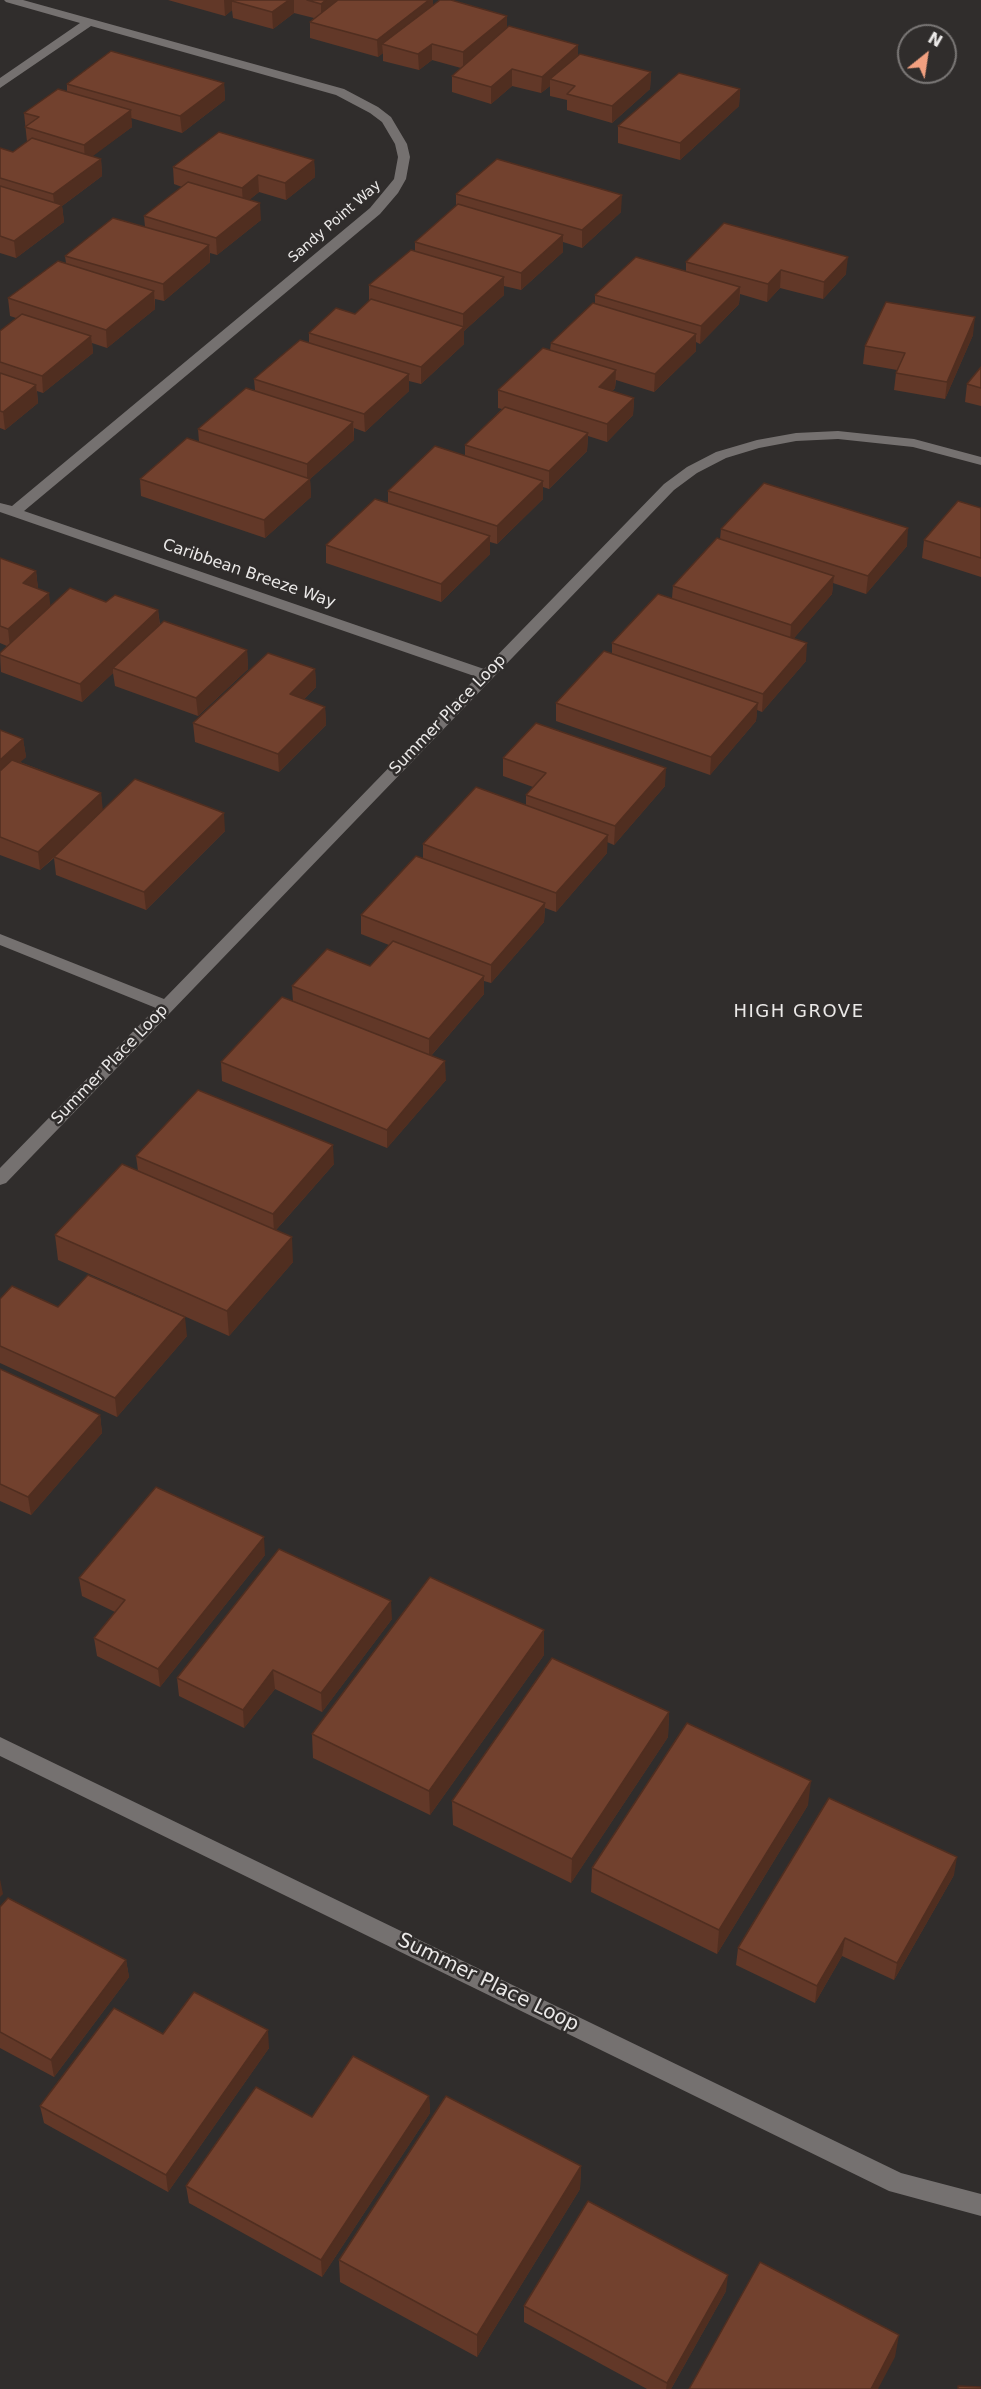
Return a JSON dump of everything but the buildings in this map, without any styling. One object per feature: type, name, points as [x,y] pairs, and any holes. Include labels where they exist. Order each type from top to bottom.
[{"type":"street","name":"Sandy Point Way","points":[[7,510],[375,211],[394,190],[404,168],[403,150],[387,120],[359,101],[320,85],[10,0]]},
{"type":"street","points":[[0,84],[89,22]]},
{"type":"street","name":"Summer Place Loop","points":[[0,1179],[669,487],[692,470],[721,455],[757,444],[796,437],[838,435],[914,443],[981,461]]},
{"type":"street","name":"Caribbean Breeze Way","points":[[7,510],[487,675]]},
{"type":"street","points":[[0,939],[166,1006]]},
{"type":"street","name":"Summer Place Loop","points":[[0,1746],[897,2183],[981,2205]]},
{"type":"district","name":"HIGH GROVE","points":[[799,1012]]}]
